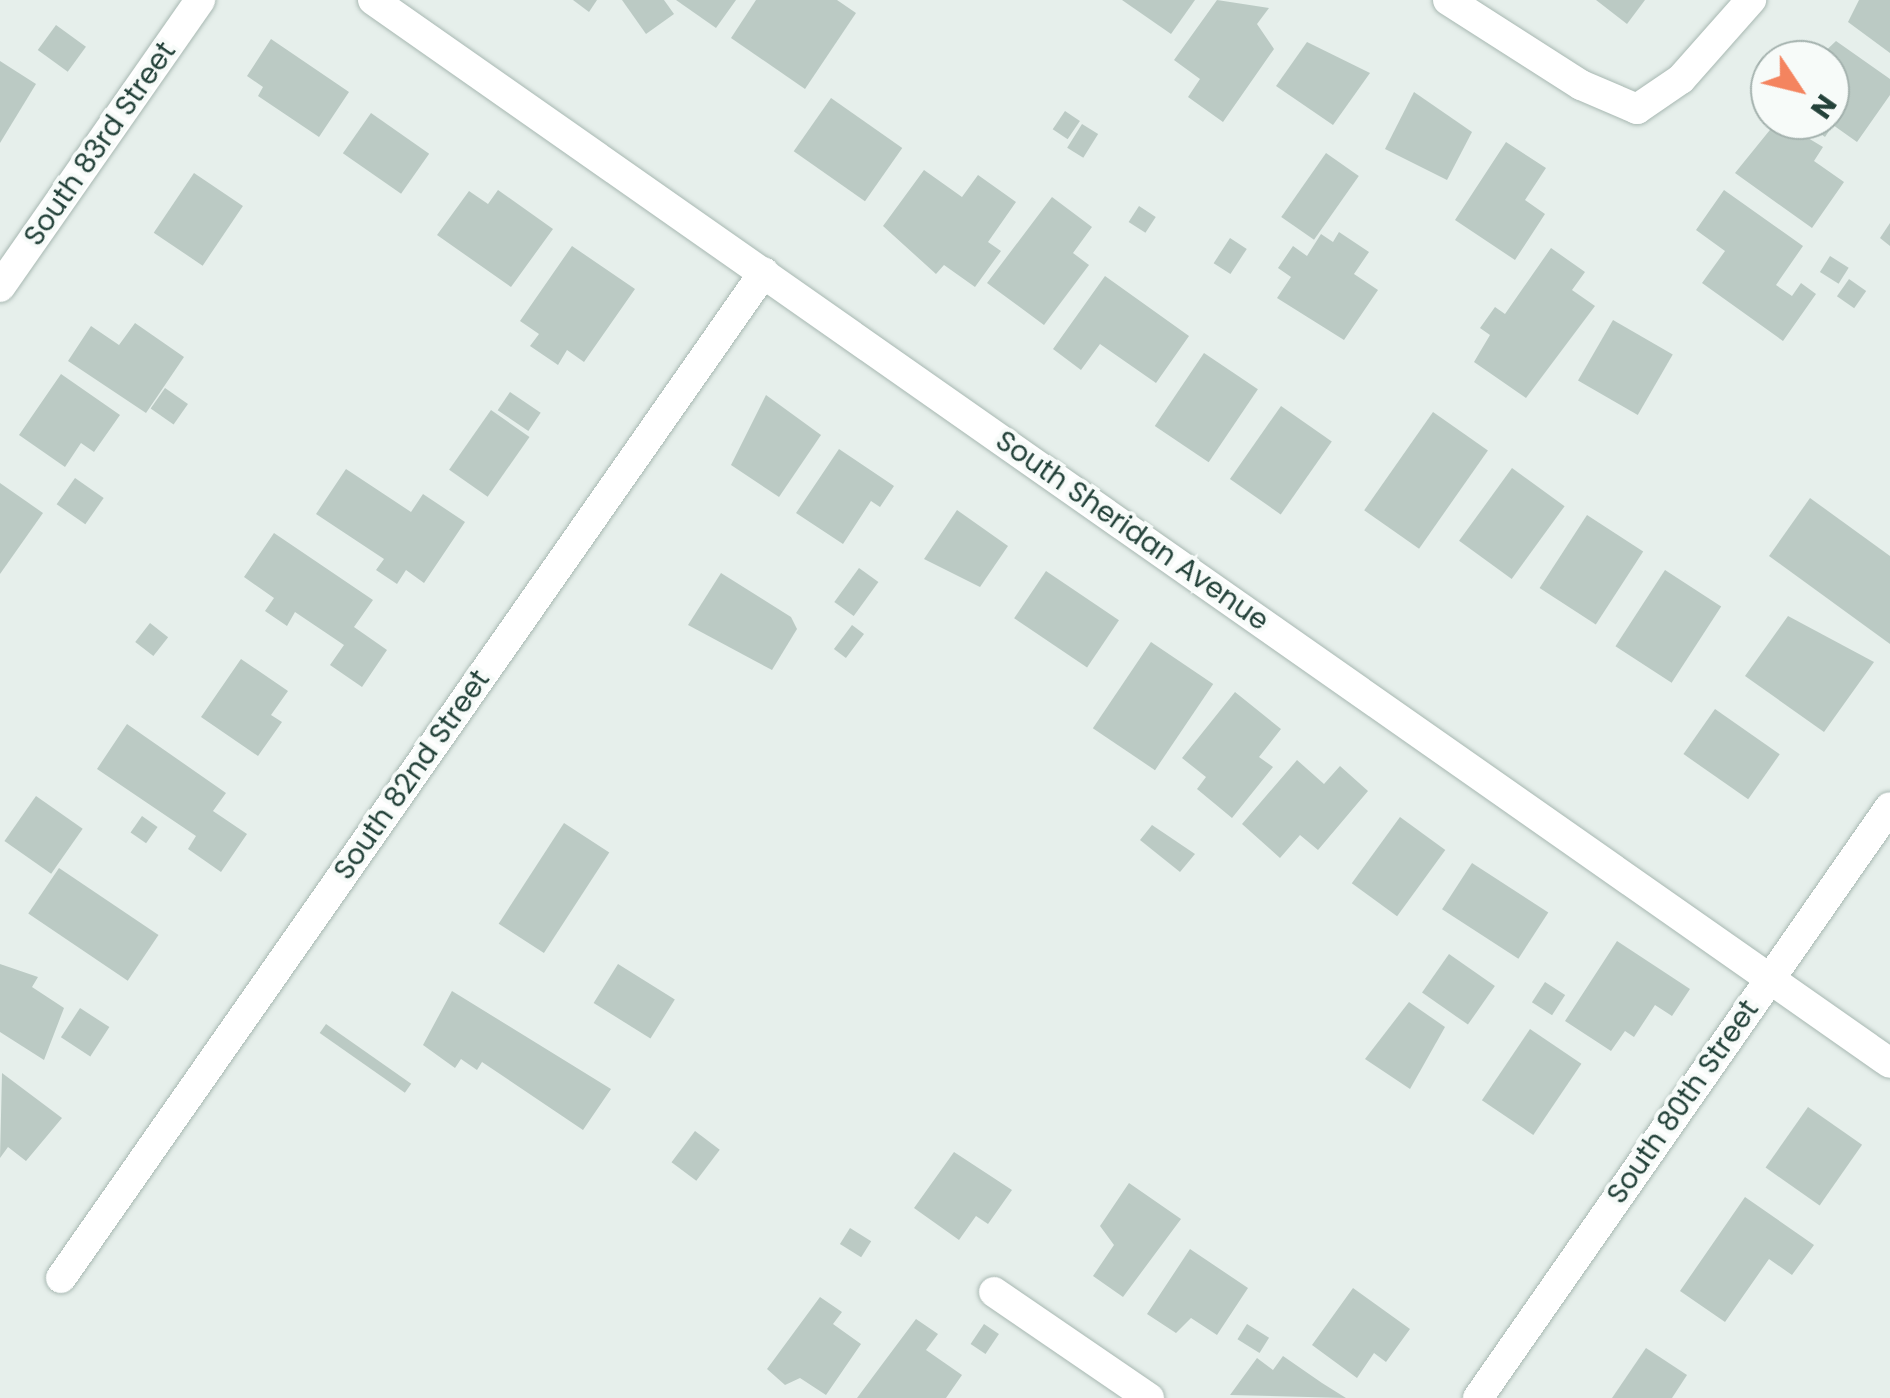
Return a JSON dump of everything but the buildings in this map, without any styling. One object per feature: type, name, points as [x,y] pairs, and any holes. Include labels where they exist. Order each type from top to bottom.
[{"type":"street","name":"South 83rd Street","points":[[0,288],[200,0]]},
{"type":"street","name":"South Sheridan Avenue","points":[[373,0],[1890,1063]]},
{"type":"street","points":[[1448,0],[1581,85],[1636,108],[1681,79],[1751,0]]},
{"type":"street","name":"South 82nd Street","points":[[61,1278],[764,272]]},
{"type":"street","name":"South 80th Street","points":[[1478,1398],[1890,807]]},
{"type":"street","points":[[994,1292],[1149,1398]]}]
